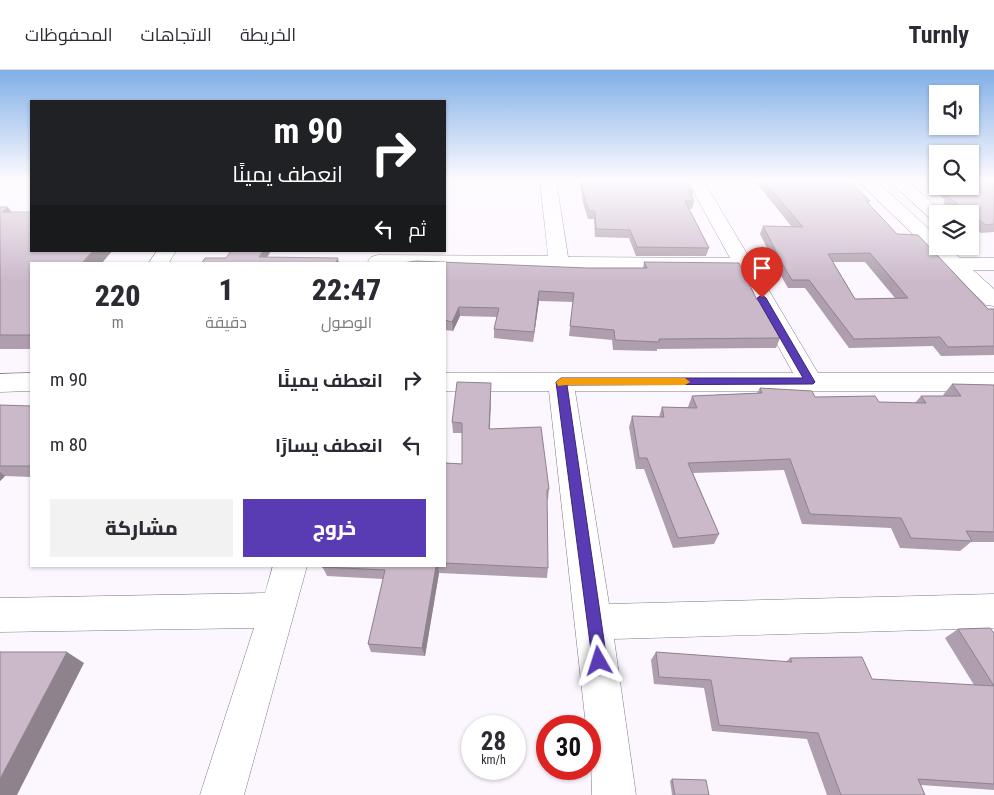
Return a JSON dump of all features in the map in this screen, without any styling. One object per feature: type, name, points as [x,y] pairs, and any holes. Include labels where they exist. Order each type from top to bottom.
[{"type":"street","points":[[553,214],[559,262]]},
{"type":"street","points":[[714,214],[810,382]]},
{"type":"street","points":[[901,214],[955,264],[986,285],[994,300]]},
{"type":"street","points":[[979,252],[994,264]]},
{"type":"street","points":[[379,259],[742,264]]},
{"type":"street","points":[[955,264],[994,264]]},
{"type":"street","points":[[0,382],[30,382]]},
{"type":"street","points":[[446,382],[994,382]]},
{"type":"street","points":[[561,382],[594,622],[614,795]]},
{"type":"street","points":[[222,795],[290,567]]},
{"type":"street","points":[[0,614],[277,610]]},
{"type":"street","points":[[594,622],[994,611]]},
{"type":"building","points":[[0,214],[30,214],[30,252],[92,252],[83,262],[30,262],[30,335],[0,335]]},
{"type":"building","points":[[595,214],[692,214],[709,248],[637,247],[630,230],[596,229]]},
{"type":"building","points":[[792,214],[878,214],[897,234],[918,235],[929,247],[929,255],[937,255],[988,309],[994,309],[994,346],[948,347],[940,337],[854,339],[809,280],[792,280],[763,226],[803,227]],"holes":[[[870,253],[908,298],[855,299],[828,254]]]},
{"type":"building","points":[[979,214],[994,214],[994,224],[986,225],[979,220]]},
{"type":"building","points":[[230,252],[262,252],[259,257],[338,258],[336,262],[202,262],[205,258],[226,258]]},
{"type":"building","points":[[446,262],[587,268],[647,268],[644,262],[739,263],[757,300],[760,300],[780,338],[659,339],[659,342],[615,340],[614,330],[570,326],[574,293],[539,291],[534,332],[494,329],[499,308],[459,307],[452,322],[446,320]]},
{"type":"building","points":[[457,382],[491,383],[489,429],[541,427],[549,489],[547,490],[548,568],[446,563],[446,463],[462,464],[462,423],[452,422]]},
{"type":"building","points":[[952,384],[994,385],[994,532],[966,531],[972,541],[911,538],[901,518],[810,514],[790,459],[688,463],[719,534],[678,538],[647,458],[639,458],[632,416],[664,417],[662,407],[697,408],[692,396],[762,393],[760,388],[812,391],[815,397],[875,396],[879,402],[926,403],[921,396],[961,396]]},
{"type":"building","points":[[0,405],[30,406],[30,466],[0,466]]},
{"type":"building","points":[[322,567],[436,567],[422,648],[368,644],[385,570]]},
{"type":"building","points":[[990,628],[994,633],[994,686],[958,629]]},
{"type":"building","points":[[0,652],[67,652],[0,779]]},
{"type":"building","points":[[656,652],[792,662],[790,658],[862,657],[872,679],[994,686],[994,784],[918,779],[925,795],[841,795],[818,733],[719,725],[711,680],[659,677]]},
{"type":"building","points":[[672,779],[706,780],[709,795],[675,795]]},
{"type":"slow traffic","points":[[561,384],[561,382],[685,382]]},
{"type":"route","points":[[599,661],[561,382],[810,382],[762,298]]}]
